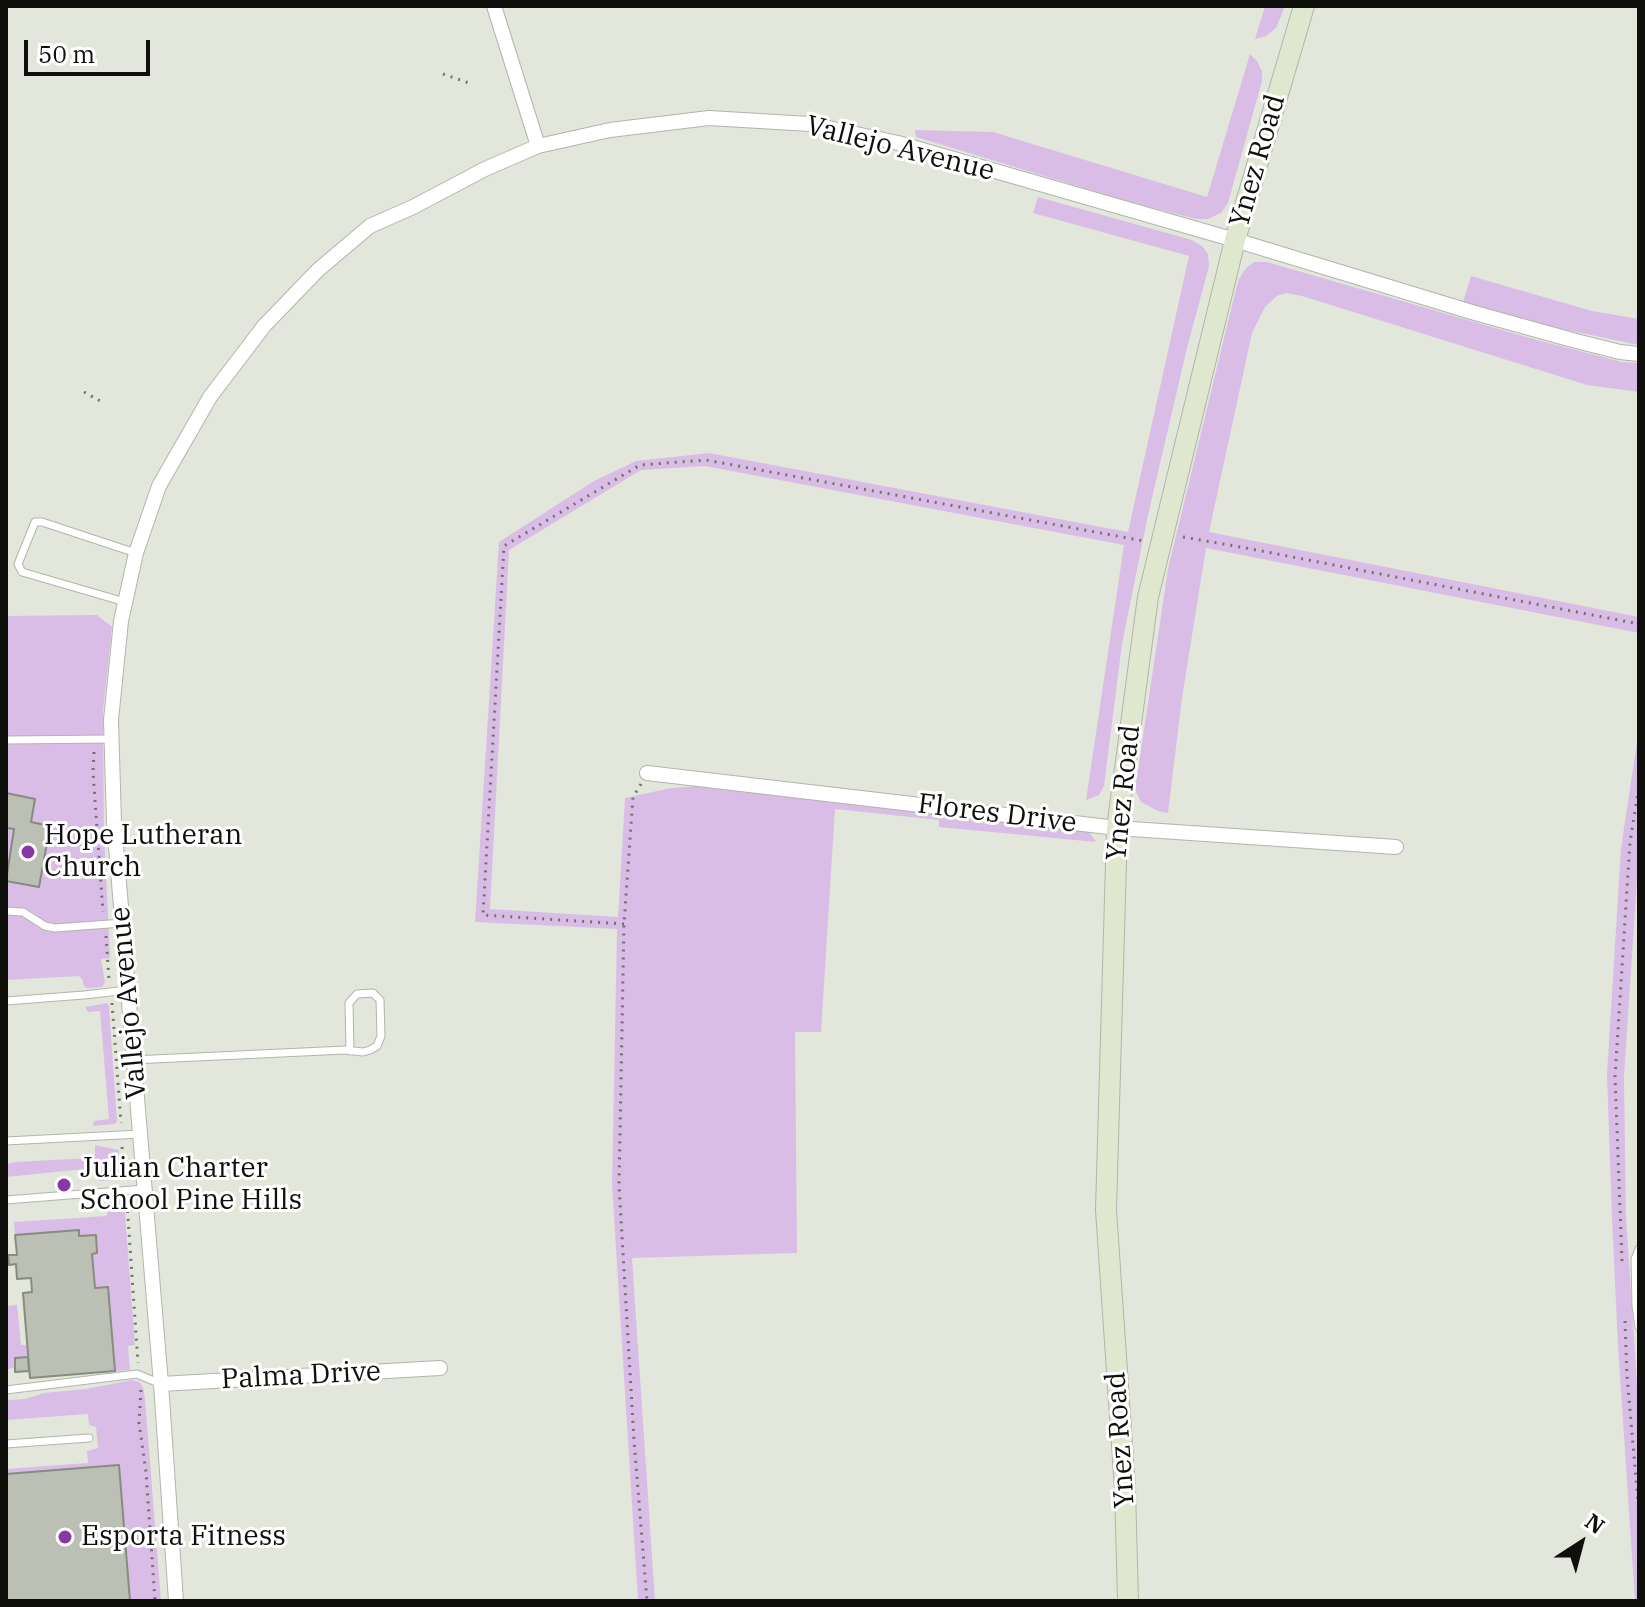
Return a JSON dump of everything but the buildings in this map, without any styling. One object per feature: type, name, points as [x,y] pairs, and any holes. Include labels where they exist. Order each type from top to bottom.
[{"type":"main road","name":"Ynez Road","points":[[1128,1601],[1125,1489],[1106,1210],[1117,828],[1148,597],[1235,240],[1304,6]]},
{"type":"street","points":[[494,6],[538,146]]},
{"type":"street","name":"Vallejo Avenue","points":[[176,1601],[145,1189],[105,739],[111,720],[125,602],[136,553],[159,486],[210,397],[264,326],[318,270],[370,226],[538,146],[610,130],[709,118],[810,124],[898,143],[1475,313],[1620,352],[1639,354]]},
{"type":"street","name":"Flores Drive","points":[[647,773],[1117,828],[1396,847]]},
{"type":"street","name":"Palma Drive","points":[[161,1384],[440,1368]]},
{"type":"lane","points":[[125,602],[22,572],[18,564],[35,522],[136,553]]},
{"type":"lane","points":[[6,740],[105,739]]},
{"type":"lane","points":[[6,911],[23,912],[45,926],[55,928],[123,923]]},
{"type":"lane","points":[[6,1001],[128,990]]},
{"type":"lane","points":[[133,1060],[363,1052],[377,1046],[381,1036],[380,1000],[373,993],[357,994],[349,1003],[350,1051]]},
{"type":"lane","points":[[6,1141],[140,1134]]},
{"type":"lane","points":[[6,1200],[145,1189]]},
{"type":"lane","points":[[1639,1249],[1635,1259],[1639,1327]]},
{"type":"lane","points":[[6,1390],[118,1376],[140,1376],[161,1384]]},
{"type":"lane","points":[[6,1444],[89,1438]]},
{"type":"path","points":[[443,74],[472,84]]},
{"type":"path","points":[[84,392],[104,403]]},
{"type":"path","points":[[624,924],[483,915],[504,546],[640,465],[706,460],[1143,541],[1176,536],[1246,548],[1639,624]]},
{"type":"path","points":[[105,739],[93,757],[93,772],[140,1376],[139,1423],[146,1472],[155,1601]]},
{"type":"path","points":[[647,773],[633,797],[624,924],[619,1185],[647,1601]]},
{"type":"path","points":[[1622,1269],[1615,1077],[1630,842],[1639,786]]},
{"type":"path","points":[[1624,1315],[1639,1513]]},
{"type":"shaded area","points":[[1265,6],[1285,6],[1276,28],[1266,36],[1255,39]]},
{"type":"shaded area","points":[[1250,54],[1262,71],[1262,81],[1228,203],[1221,213],[1208,219],[1196,219],[1130,202],[916,137],[915,130],[993,132],[1207,197]]},
{"type":"shaded area","points":[[1038,197],[1192,240],[1208,254],[1209,266],[1148,515],[1122,644],[1104,786],[1099,795],[1086,800],[1124,545],[705,466],[641,470],[509,550],[490,909],[618,917],[625,798],[671,788],[697,786],[819,797],[1079,828],[1090,833],[1096,842],[939,827],[939,820],[835,809],[821,1032],[795,1032],[797,1253],[632,1258],[655,1601],[638,1601],[612,1185],[617,929],[475,922],[499,542],[594,481],[636,461],[709,453],[1128,532],[1189,256],[1033,213]]},
{"type":"shaded area","points":[[1254,262],[1267,262],[1537,340],[1622,362],[1639,363],[1639,392],[1587,385],[1286,293],[1277,296],[1265,307],[1252,333],[1209,532],[1639,617],[1639,633],[1206,548],[1182,698],[1168,813],[1141,802],[1135,790],[1168,569],[1239,279]]},
{"type":"shaded area","points":[[1471,276],[1592,311],[1639,319],[1639,345],[1557,328],[1463,302]]},
{"type":"shaded area","points":[[97,615],[112,627],[103,711],[104,832],[110,958],[101,959],[105,982],[102,987],[87,988],[79,976],[6,980],[6,616]]},
{"type":"shaded area","points":[[1639,729],[1639,850],[1624,1077],[1626,1216],[1639,1413],[1639,1601],[1635,1601],[1618,1346],[1607,1074],[1621,848]]},
{"type":"shaded area","points":[[107,1003],[117,1122],[93,1126],[94,1121],[109,1119],[100,1011],[88,1012],[85,1007]]},
{"type":"shaded area","points":[[95,1145],[119,1150],[120,1179],[100,1181],[95,1168],[6,1177],[6,1164],[91,1158],[95,1156]]},
{"type":"shaded area","points":[[124,1200],[135,1345],[128,1346],[130,1370],[115,1371],[108,1288],[95,1288],[92,1254],[97,1253],[96,1235],[79,1236],[78,1230],[15,1235],[14,1222],[107,1216],[108,1201]]},
{"type":"shaded area","points":[[17,1305],[21,1345],[27,1345],[28,1357],[15,1358],[15,1367],[6,1370],[6,1306]]},
{"type":"shaded area","points":[[132,1380],[143,1387],[145,1399],[161,1601],[130,1601],[119,1466],[6,1474],[6,1469],[88,1463],[87,1451],[98,1448],[96,1427],[89,1425],[88,1414],[6,1420],[6,1400]]},
{"type":"place","name":"Hope Lutheran Church","points":[[28,852]]},
{"type":"place","name":"Julian Charter School Pine Hills","points":[[64,1185]]},
{"type":"place","name":"Esporta Fitness","points":[[65,1537]]}]
